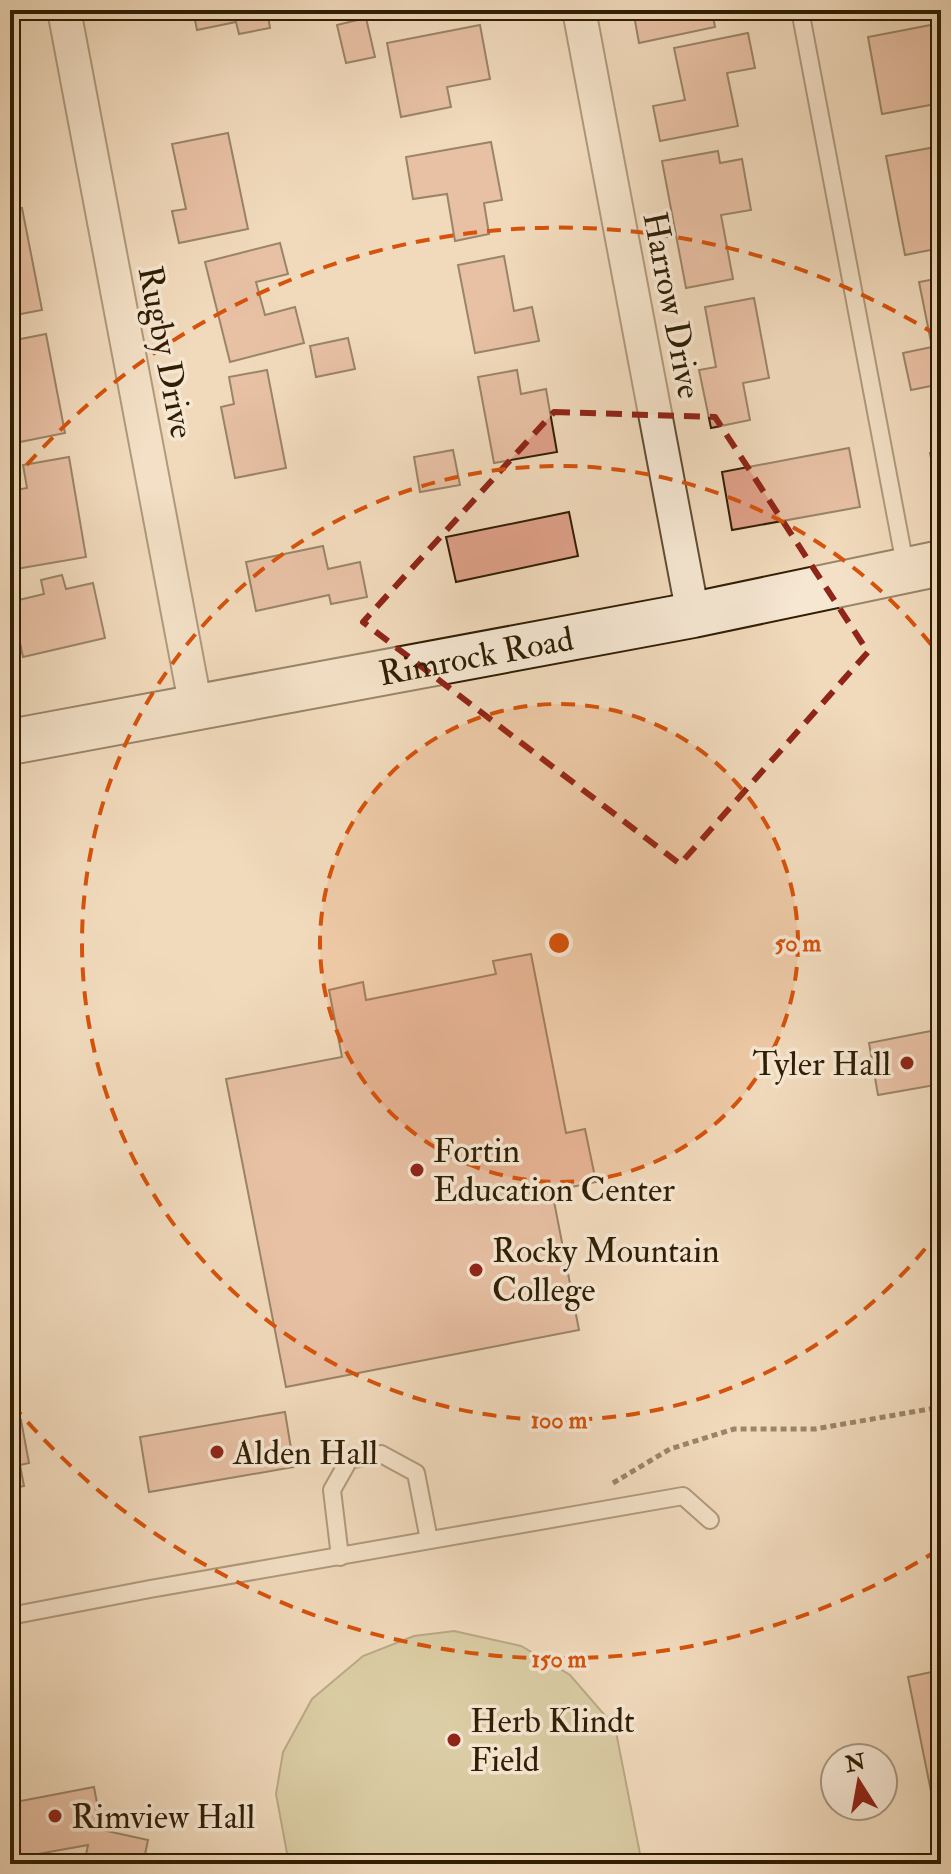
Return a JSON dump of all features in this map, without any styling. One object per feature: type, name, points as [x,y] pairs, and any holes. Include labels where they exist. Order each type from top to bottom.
[{"type":"main road","name":"Rimrock Road","points":[[10,742],[693,615],[924,567]]},
{"type":"street","name":"Rugby Drive","points":[[64,10],[196,708]]},
{"type":"street","name":"Harrow Drive","points":[[579,10],[693,615]]},
{"type":"lane","points":[[800,10],[924,567]]},
{"type":"lane","points":[[340,1557],[332,1490],[349,1460],[381,1454],[416,1473],[429,1540]]},
{"type":"lane","points":[[10,1616],[683,1496],[710,1520]]},
{"type":"path","points":[[612,1484],[670,1449],[734,1429],[815,1429],[941,1407]]},
{"type":"highlighted area","points":[[554,412],[715,417],[868,652],[680,864],[363,622]]},
{"type":"shaded area","name":"Herb Klindt Field","points":[[454,1631],[521,1646],[570,1675],[615,1727],[642,1864],[289,1864],[276,1794],[283,1752],[312,1699],[363,1656],[414,1636]]},
{"type":"building","points":[[193,10],[267,10],[270,28],[239,34],[236,22],[197,30]]},
{"type":"building","points":[[633,10],[712,10],[715,27],[639,43]]},
{"type":"building","points":[[366,18],[375,57],[346,63],[337,25]]},
{"type":"building","points":[[941,23],[941,103],[882,114],[868,37]]},
{"type":"building","points":[[480,25],[490,79],[447,87],[451,107],[401,117],[387,43]]},
{"type":"building","points":[[748,33],[755,68],[727,73],[738,126],[660,141],[653,106],[685,100],[674,48]]},
{"type":"building","points":[[228,133],[248,229],[179,243],[172,211],[186,209],[172,144]]},
{"type":"building","points":[[491,142],[502,200],[484,203],[489,234],[455,241],[447,194],[413,199],[406,157]]},
{"type":"building","points":[[941,146],[941,248],[905,255],[886,156]]},
{"type":"building","points":[[10,149],[16,183],[10,184]]},
{"type":"building","points":[[718,151],[720,163],[742,159],[751,210],[721,215],[733,279],[686,288],[662,161]]},
{"type":"building","points":[[22,208],[42,310],[10,316],[10,210]]},
{"type":"building","points":[[280,243],[288,274],[256,282],[265,315],[295,307],[304,343],[230,362],[205,262]]},
{"type":"building","points":[[504,256],[514,311],[532,307],[539,341],[475,353],[458,265]]},
{"type":"building","points":[[941,278],[941,384],[911,390],[903,353],[932,347],[919,282]]},
{"type":"building","points":[[754,298],[769,378],[743,383],[750,420],[711,428],[699,370],[716,367],[705,307]]},
{"type":"building","points":[[46,334],[65,433],[10,444],[10,341]]},
{"type":"building","points":[[348,338],[355,369],[316,377],[310,346]]},
{"type":"building","points":[[267,370],[286,468],[235,478],[221,407],[234,404],[229,377]]},
{"type":"building","points":[[517,370],[521,394],[546,389],[557,452],[494,463],[478,377]]},
{"type":"building","points":[[849,448],[860,507],[732,530],[722,472]]},
{"type":"building","points":[[453,450],[460,485],[420,492],[414,457]]},
{"type":"building","points":[[941,450],[941,504],[940,504],[930,453]]},
{"type":"building","points":[[69,457],[86,557],[10,570],[10,491],[27,488],[23,465]]},
{"type":"building","points":[[569,512],[578,556],[456,582],[446,537]]},
{"type":"building","points":[[323,546],[328,569],[360,562],[367,597],[331,604],[329,595],[256,611],[246,562]]},
{"type":"building","points":[[62,575],[66,589],[93,583],[105,638],[23,657],[20,643],[10,645],[10,602],[44,594],[41,580]]},
{"type":"building","points":[[531,954],[566,1133],[585,1129],[596,1182],[552,1191],[579,1330],[286,1387],[226,1079],[342,1057],[329,990],[363,982],[366,1000],[496,974],[493,961]]},
{"type":"building","name":"Tyler Hall","points":[[941,1029],[941,1084],[878,1095],[869,1043]]},
{"type":"building","points":[[10,1405],[13,1423],[21,1420],[29,1463],[20,1465],[24,1486],[10,1489]]},
{"type":"building","name":"Alden Hall","points":[[285,1412],[294,1467],[149,1492],[140,1437]]},
{"type":"building","points":[[941,1670],[941,1841],[908,1677]]},
{"type":"building","name":"Rimview Hall","points":[[94,1787],[102,1830],[148,1840],[143,1864],[84,1864],[88,1845],[10,1859],[10,1803]]},
{"type":"place","name":"Tyler Hall","points":[[907,1063]]},
{"type":"place","name":"Fortin Education Center","points":[[417,1170]]},
{"type":"place","name":"Rocky Mountain College","points":[[476,1270]]},
{"type":"place","name":"Alden Hall","points":[[217,1452]]},
{"type":"place","name":"Herb Klindt Field","points":[[454,1740]]},
{"type":"place","name":"Rimview Hall","points":[[55,1816]]}]
